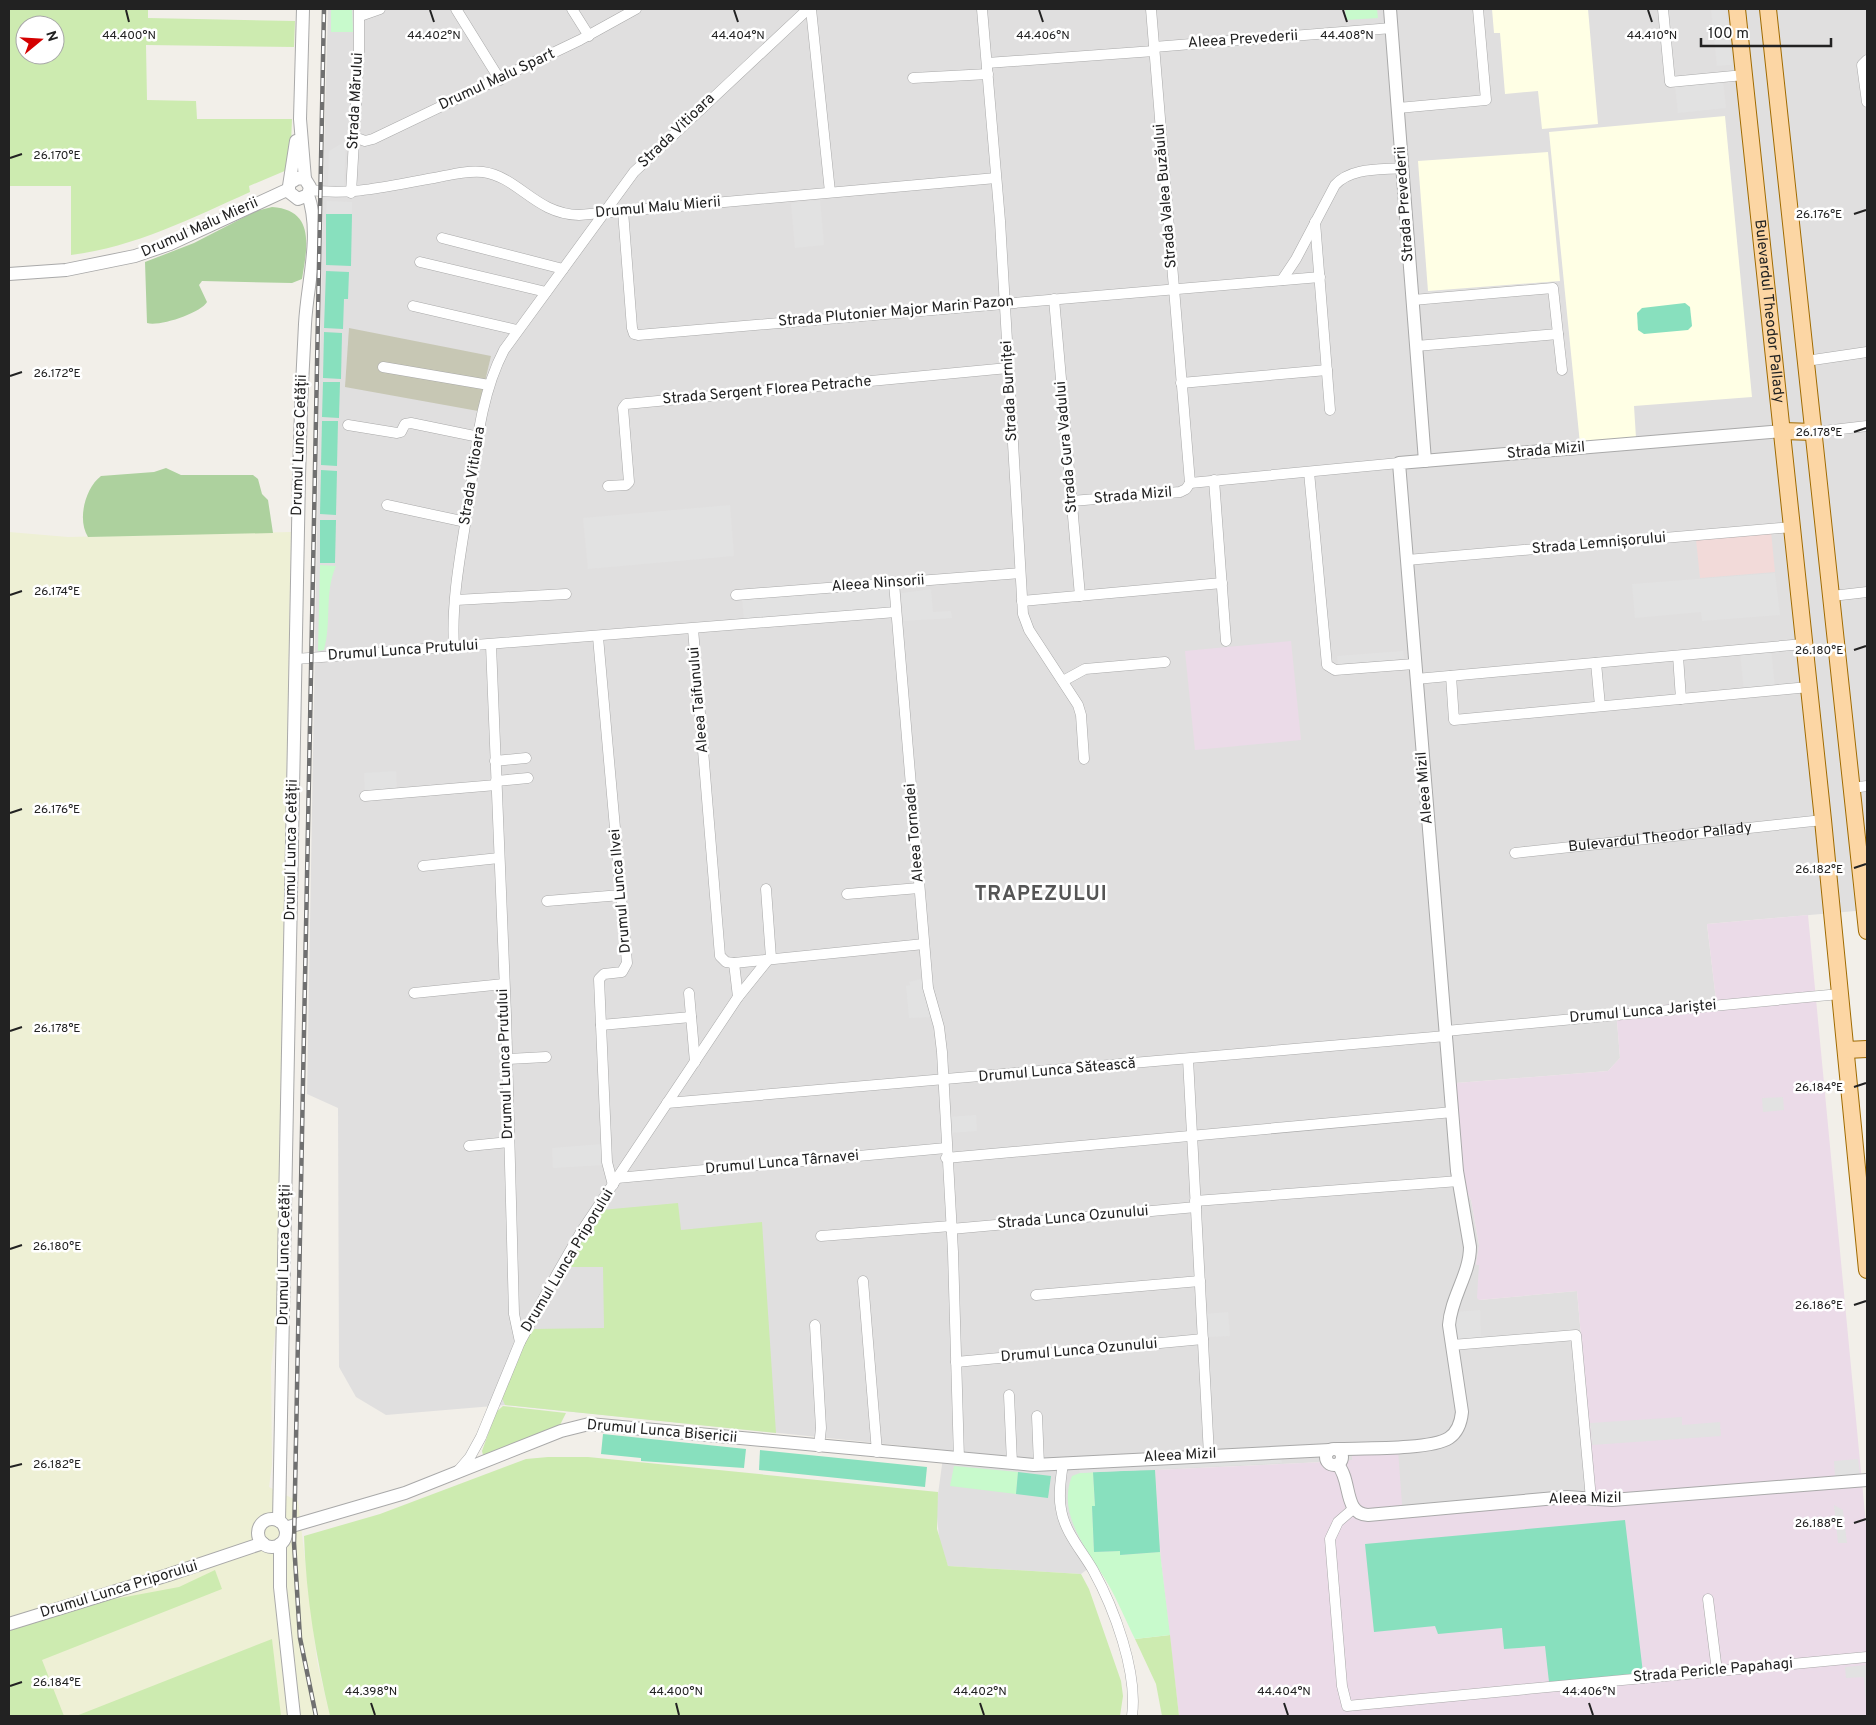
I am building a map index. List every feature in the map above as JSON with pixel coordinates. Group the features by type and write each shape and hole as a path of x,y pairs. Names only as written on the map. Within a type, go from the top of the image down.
{"main road":[{"name":"Bulevardul Theodor Pallady","path":"1737,9 1823,820 1867,1270"},
{"name":"Bulevardul Theodor Pallady","path":"1768,9 1832,596 1860,787 1867,931"},
{"path":"1782,431 1815,432"},
{"path":"1846,1050 1867,1048"}],"street":[{"name":"Drumul Lunca Cetății","path":"294,1716 280,1587 267,1542 285,1537 278,1523 296,658 302,381 313,234 312,212 299,190 303,9"},
{"path":"359,12 380,9"},
{"path":"456,9 500,80"},
{"path":"572,9 589,36"},
{"name":"Drumul Malu Spart","path":"354,137 365,140 373,139 500,80 589,36 636,9"},
{"name":"Strada Vitioara","path":"810,9 830,192"},
{"name":"Strada Vitioara","path":"454,647 456,600 479,437 489,385 498,362 517,330 642,164 810,9"},
{"name":"Strada Burniței","path":"982,9 1005,302 1022,601 1029,630 1080,710 1084,759"},
{"name":"Strada Valea Buzăului","path":"1151,9 1190,483"},
{"name":"Strada Prevederii","path":"1390,9 1425,461"},
{"path":"1398,108 1486,100 1478,9"},
{"path":"1663,9 1670,82 1744,75"},
{"name":"Strada Mărului","path":"351,193 359,12"},
{"name":"Aleea Prevederii","path":"913,78 1154,49 1392,28"},
{"path":"1867,60 1862,64 1867,102"},
{"path":"1282,280 1335,185 1341,178 1354,173 1403,168"},
{"name":"Drumul Malu Mierii","path":"9,274 80,268 135,256 170,244 248,206 299,190 351,193 482,172 496,176 552,211 569,215 996,178"},
{"name":"Strada Plutonier Major Marin Pazon","path":"623,211 632,328 634,334 638,335 1005,302 1320,277"},
{"path":"1315,222 1330,410"},
{"path":"442,238 563,269"},
{"path":"420,262 546,292"},
{"path":"1413,300 1553,288 1562,370"},
{"name":"Strada Gura Vadului","path":"1054,299 1080,596"},
{"path":"413,306 517,330"},
{"path":"1416,346 1558,334"},
{"path":"1806,361 1867,352"},
{"path":"383,367 489,385"},
{"name":"Strada Sergent Florea Petrache","path":"608,486 626,485 628,482 623,408 626,404 1008,368"},
{"path":"1181,383 1327,370"},
{"path":"348,425 397,434 401,432 405,424 410,423 479,437"},
{"path":"1815,432 1867,426"},
{"name":"Strada Mizil","path":"1072,501 1180,492 1186,490 1190,483 1214,480 1782,431"},
{"name":"Aleea Mizil","path":"1108,1460 1282,1452 1333,1456 1427,1444 1450,1438 1459,1427 1462,1412 1449,1325 1450,1311 1470,1252 1459,1181 1452,1112 1399,463"},
{"path":"1309,472 1327,665 1335,670 1414,664"},
{"path":"1214,480 1226,640"},
{"path":"387,505 466,522"},
{"name":"Strada Lemnișorului","path":"1406,560 1792,528"},
{"name":"Aleea Ninsorii","path":"736,595 1020,573"},
{"name":"Aleea Tornadei","path":"894,583 924,944 930,998 941,1040 944,1081"},
{"path":"1022,601 1222,583"},
{"path":"1832,596 1867,592"},
{"path":"456,600 566,594"},
{"name":"Aleea Taifunului","path":"734,963 726,962 720,956 693,629 896,612"},
{"path":"491,645 693,629"},
{"name":"Drumul Lunca Ilvei","path":"598,637 627,963 622,972 604,974 600,977 606,1162 615,1182"},
{"path":"1416,679 1804,644"},
{"name":"Drumul Lunca Prutului","path":"296,658 491,645 507,1059 514,1314 520,1342"},
{"path":"1678,656 1681,699"},
{"path":"1063,681 1085,669 1165,662"},
{"path":"1596,663 1600,706"},
{"path":"1451,676 1454,720 1808,687"},
{"path":"495,761 526,758"},
{"path":"365,796 528,778"},
{"name":"Bulevardul Theodor Pallady","path":"1514,853 1823,820"},
{"path":"423,866 499,858"},
{"path":"847,894 920,888"},
{"path":"766,889 769,959"},
{"path":"547,901 622,895"},
{"path":"738,997 734,963 924,944"},
{"name":"Drumul Lunca Priporului","path":"455,1475 470,1457 481,1437 520,1342 556,1274 738,997 769,959"},
{"path":"414,993 504,984"},
{"path":"689,993 695,1062"},
{"name":"Drumul Lunca Jariștei","path":"1446,1033 1840,994"},
{"path":"601,1025 691,1017"},
{"name":"Drumul Lunca Sătească","path":"667,1104 1188,1059 1446,1033"},
{"path":"507,1059 546,1057"},
{"path":"1188,1059 1209,1455"},
{"path":"944,1081 959,1459"},
{"path":"946,1153 1192,1136 1452,1112"},
{"path":"470,1146 509,1142"},
{"name":"Drumul Lunca Târnavei","path":"615,1182 946,1153"},
{"name":"Strada Lunca Ozunului","path":"821,1236 951,1228 1459,1181"},
{"path":"863,1281 877,1452"},
{"path":"1036,1295 1200,1281"},
{"path":"815,1325 821,1428 819,1446"},
{"path":"1452,1345 1576,1335 1590,1499"},
{"name":"Drumul Lunca Ozunului","path":"956,1362 1203,1339"},
{"path":"1009,1395 1012,1463"},
{"path":"1037,1416 1039,1465"},
{"name":"Drumul Lunca Bisericii","path":"455,1475 553,1434 589,1424 877,1452 1039,1465 1108,1460"},
{"path":"1333,1456 1346,1477 1354,1509"},
{"path":"1063,1463 1060,1491 1062,1516 1096,1576 1112,1613 1133,1689 1132,1716"},
{"path":"278,1523 390,1498 455,1475"},
{"name":"Aleea Mizil","path":"1354,1509 1361,1515 1372,1515 1568,1498 1612,1500 1867,1480"},
{"name":"Strada Pericle Papahagi","path":"1354,1509 1338,1522 1330,1539 1342,1686 1347,1706 1867,1657"},
{"name":"Drumul Lunca Priporului","path":"9,1624 267,1542 261,1524 278,1523"},
{"path":"1708,1598 1716,1671"}],"shaded area":[{"path":"328,9 1867,9 1867,910 1707,924 1716,1000 1616,1009 1620,1058 1608,1071 1456,1083 1465,1189 1471,1200 1479,1246 1476,1264 1479,1265 1479,1300 1577,1291 1596,1507 1571,1503 1402,1518 1352,1452 1352,1460 1334,1468 1324,1462 1155,1470 1161,1562 1093,1565 1081,1574 948,1566 940,1545 936,1509 944,1450 505,1405 386,1415 356,1397 339,1367 338,1108 307,1094 323,187"},
{"path":"1492,9 1588,9 1598,124 1542,129 1538,91 1505,94 1500,33 1494,33"},
{"path":"1711,9 1726,9 1732,65 1717,66"},
{"path":"1723,81 1726,108 1678,113 1675,85"},
{"path":"1725,116 1752,397 1634,406 1636,438 1580,444 1549,132"},
{"path":"346,141 344,186 328,185 329,151"},
{"path":"1548,152 1560,281 1428,291 1418,161"},
{"path":"820,200 824,245 795,248 791,203"},
{"path":"327,201 352,202 352,214 326,214"},
{"path":"349,328 491,356 478,411 345,387"},
{"path":"730,505 734,556 588,569 583,518"},
{"path":"9,532 68,537 291,532 276,1328 271,1366 272,1465 269,1487 298,1501 317,1661 330,1716 9,1716"},
{"path":"1771,532 1775,572 1700,578 1696,539"},
{"path":"1775,573 1780,615 1702,621 1701,612 1635,618 1632,584"},
{"path":"890,585 892,609 744,621 742,597"},
{"path":"931,589 933,612 951,611 952,618 903,621 901,593"},
{"path":"1291,641 1301,740 1195,750 1185,651"},
{"path":"1771,649 1775,688 1744,691 1740,652"},
{"path":"1403,651 1404,659 1338,664 1337,656"},
{"path":"396,771 397,791 365,793 364,773"},
{"path":"1808,915 1867,1535 1867,1716 1179,1716 1161,1562 1155,1470 1324,1462 1334,1468 1342,1465 1345,1460 1352,1460 1352,1452 1398,1450 1403,1518 1571,1503 1596,1507 1577,1291 1479,1300 1477,1298 1479,1265 1476,1265 1479,1245 1471,1200 1465,1189 1456,1083 1608,1071 1620,1058 1616,1009 1716,1000 1707,924"},
{"path":"925,978 935,1017 909,1018 906,986 910,985 909,982"},
{"path":"1783,1097 1784,1110 1763,1112 1762,1098"},
{"path":"976,1115 977,1131 949,1133 948,1117"},
{"path":"602,1144 604,1165 553,1168 552,1148"},
{"path":"1480,1310 1481,1340 1455,1342 1455,1312"},
{"path":"1228,1312 1230,1336 1206,1337 1205,1314"},
{"path":"1682,1417 1682,1425 1720,1422 1721,1436 1592,1445 1590,1423"},
{"path":"1281,1458 1282,1463 1080,1473 1078,1465"},
{"path":"1858,1459 1860,1475 1835,1477 1834,1461"},
{"path":"1834,1505 1843,1510 1847,1543 1838,1543"},
{"path":"1867,1665 1867,1715 1864,1677 1846,1678 1845,1667"}],"green space":[{"path":"9,9 148,9 148,18 295,21 294,47 146,45 147,100 196,101 197,119 292,119 287,170 249,186 250,192 163,230 118,245 71,255 71,186 9,186"},
{"path":"331,9 352,9 353,32 331,32"},
{"path":"1345,9 1377,9 1378,18 1346,20"},
{"path":"272,207 286,210 296,215 302,223 305,233 306,255 302,279 292,283 202,281 199,285 207,302 203,306 189,315 170,321 153,324 147,323 145,262 194,243 256,211"},
{"path":"326,214 352,214 351,266 326,265"},
{"path":"326,271 349,272 348,299 344,299 343,329 324,328"},
{"path":"1685,303 1690,307 1692,326 1688,330 1644,334 1638,330 1637,313 1642,308"},
{"path":"324,332 342,333 341,379 323,378"},
{"path":"323,382 340,382 339,418 322,417"},
{"path":"322,421 338,421 337,466 321,465"},
{"path":"166,468 181,475 253,475 258,479 262,494 268,500 273,533 88,537 83,522 84,505 95,481 101,476 154,472"},
{"path":"321,470 337,471 336,515 320,514"},
{"path":"320,520 336,520 335,563 320,563"},
{"path":"320,565 336,566 330,586 328,628 324,650 318,651"},
{"path":"678,1203 681,1230 762,1222 776,1433 505,1405 502,1398 531,1329 604,1328 603,1267 565,1267 601,1210"},
{"path":"503,1406 566,1413 560,1425 483,1455 482,1451 496,1412"},
{"path":"603,1434 746,1449 744,1468 641,1461 641,1458 601,1454"},
{"path":"760,1450 927,1467 925,1487 759,1470"},
{"path":"588,1457 938,1492 937,1529 948,1566 1081,1574 1089,1589 1121,1681 1123,1696 1120,1716 330,1716 320,1672 313,1627 307,1582 304,1536 380,1514 526,1459"},
{"path":"954,1466 1018,1472 1016,1494 950,1486"},
{"path":"1155,1470 1160,1552 1120,1555 1120,1551 1094,1552 1092,1506 1095,1506 1093,1472"},
{"path":"1018,1472 1051,1476 1048,1498 1016,1494"},
{"path":"1093,1472 1095,1506 1092,1506 1094,1552 1120,1551 1121,1555 1160,1552 1170,1635 1135,1639 1112,1591 1077,1533 1068,1505 1068,1491 1072,1476"},
{"path":"1625,1520 1643,1673 1549,1682 1545,1646 1504,1649 1502,1628 1438,1634 1435,1626 1374,1632 1365,1544"},
{"path":"215,1570 222,1589 42,1660 64,1716 9,1716 9,1630 93,1603 179,1587"},
{"path":"1170,1635 1179,1716 1162,1716 1156,1684 1135,1639"},
{"path":"272,1639 281,1716 76,1716"}],"railway":[{"path":"316,1716 300,1638 294,1543 324,9"}],"district":[{"name":"TRAPEZULUI","path":"1041,895"}]}
